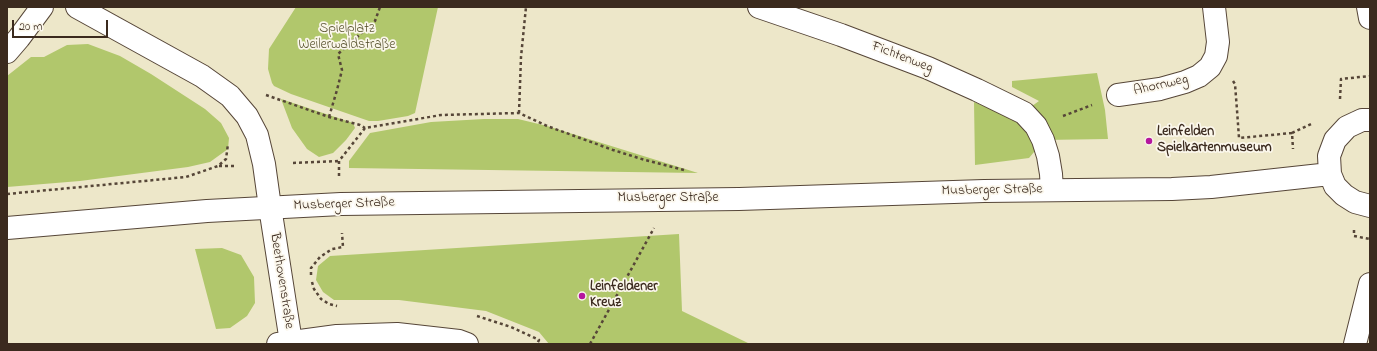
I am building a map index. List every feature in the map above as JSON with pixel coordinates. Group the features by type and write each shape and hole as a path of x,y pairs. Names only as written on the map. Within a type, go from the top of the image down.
{"main road":[{"path":"7,52 42,7"},
{"name":"Beethovenstraße","path":"77,7 196,72 230,96 247,116 257,135 264,164 285,343"},
{"name":"Fichtenweg","path":"758,7 842,35 935,71 1024,113 1036,126"},
{"path":"1214,7 1218,42 1216,56"},
{"path":"1368,7 1370,18"},
{"name":"Ahornweg","path":"1118,95 1160,89 1185,82 1200,76 1210,67 1216,56"},
{"path":"1370,120 1362,120 1346,127 1335,140 1329,156 1330,174 1335,186 1344,195 1355,202 1370,206"},
{"path":"1036,126 1044,140 1051,174 1052,190"},
{"name":"Musberger Straße","path":"7,228 99,219 270,207 341,204 739,199 937,192 1172,189 1330,174"},
{"path":"1355,344 1370,284"},
{"path":"285,343 337,336 397,334 462,343"}],"path":[{"path":"329,116 342,70 338,54 375,21 380,7"},
{"path":"519,113 521,57 526,7"},
{"path":"1216,56 1227,69 1234,84 1239,138 1292,133 1296,178"},
{"path":"230,96 254,92 271,96 360,125 365,128 441,115 519,113 547,126 620,152 690,171"},
{"path":"1036,126 1118,95"},
{"path":"342,307 329,304 314,290 310,279 311,268 320,257 332,249 343,247 338,161 365,128"},
{"path":"7,194 186,177 218,166 226,159 229,138"},
{"path":"590,344 669,200"},
{"path":"472,316 512,327 540,340 537,344"}],"green space":[{"name":"Spielplatz Weilerwaldstraße","path":"296,7 438,7 415,113 408,116 369,121 291,94 274,86 268,69 269,49"},
{"path":"88,44 120,56 205,109 221,123 229,138 228,149 210,162 188,167 80,181 7,187 7,76 31,57 44,57 67,45"},
{"path":"1097,73 1105,110 1108,139 1044,140 1029,158 975,165 974,102 1014,119 1039,101 1012,87 1012,81"},
{"path":"281,99 353,123 355,128 333,153 319,157 307,149 292,128"},
{"path":"518,119 547,126 698,173 349,168 349,161 370,133 431,122"},
{"path":"679,234 682,311 750,344 549,344 539,332 486,311 399,300 334,300 323,292 316,280 318,266 330,256"},
{"path":"222,248 241,255 254,277 255,303 247,316 230,328 216,329 195,249"}],"place":[{"name":"Leinfelden Spielkartenmuseum","path":"1149,141"},
{"name":"Leinfeldener Kreuz","path":"582,296"}]}
